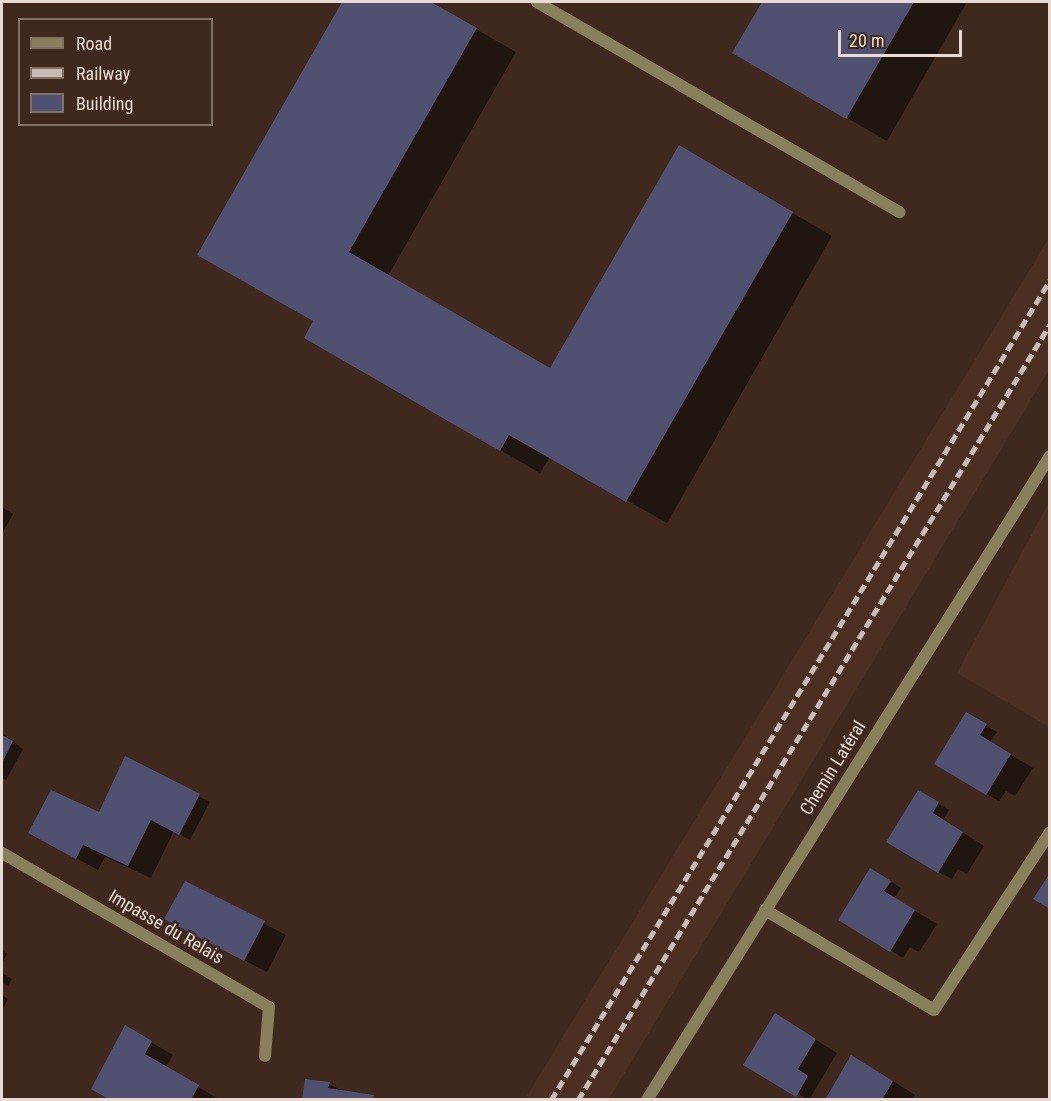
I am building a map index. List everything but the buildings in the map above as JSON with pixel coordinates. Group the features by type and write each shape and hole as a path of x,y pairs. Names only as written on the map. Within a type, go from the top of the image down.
{"street":[{"path":"537,2 899,212"},
{"name":"Chemin Latéral","path":"647,1100 1050,456"},
{"path":"765,910 934,1010 1050,832"},
{"name":"Impasse du Relais","path":"2,853 269,1006 265,1056"}],"shaded area":[{"path":"1049,238 1049,370 609,1099 525,1099"},
{"path":"1049,502 1049,727 957,673"}],"railway":[{"path":"551,1100 1050,280"},
{"path":"578,1100 1050,324"}]}
